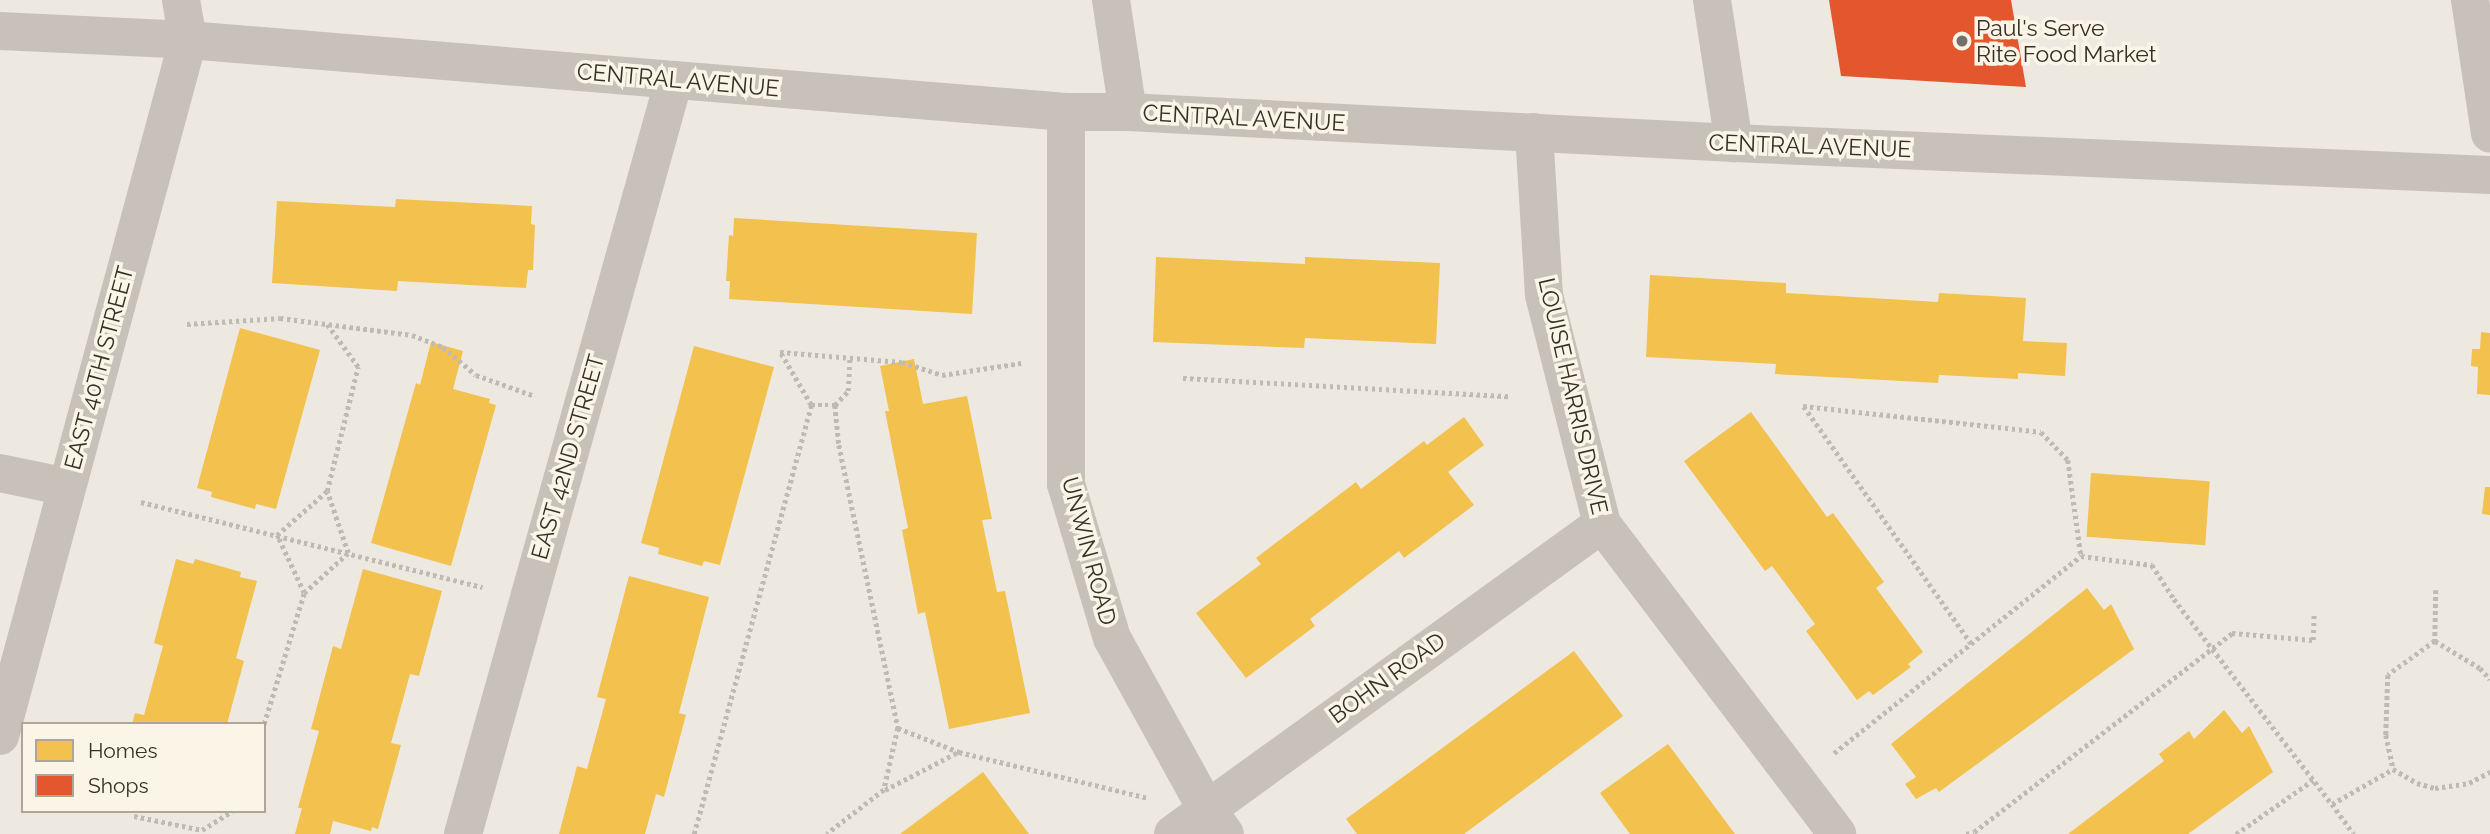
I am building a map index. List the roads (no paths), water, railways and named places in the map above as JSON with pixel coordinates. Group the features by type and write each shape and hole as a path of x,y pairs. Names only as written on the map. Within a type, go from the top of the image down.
{"street":[{"name":"EAST 40TH STREET","path":"0,736 188,40 181,0"},
{"path":"1111,0 1128,112"},
{"path":"1712,0 1734,143"},
{"path":"2470,0 2490,134"},
{"name":"CENTRAL AVENUE","path":"0,31 188,40 1066,112 1128,112 1734,143 2490,175"},
{"name":"EAST 42ND STREET","path":"463,834 674,80"},
{"name":"UNWIN ROAD","path":"1066,112 1066,484 1112,638 1215,821"},
{"name":"LOUISE HARRIS DRIVE","path":"1534,132 1544,295 1602,524 1837,834"},
{"path":"0,473 67,487"},
{"name":"BOHN ROAD","path":"1173,834 1215,821 1602,524"}],"place":[{"name":"Paul's Serve Rite Food Market","path":"1962,41"}]}
